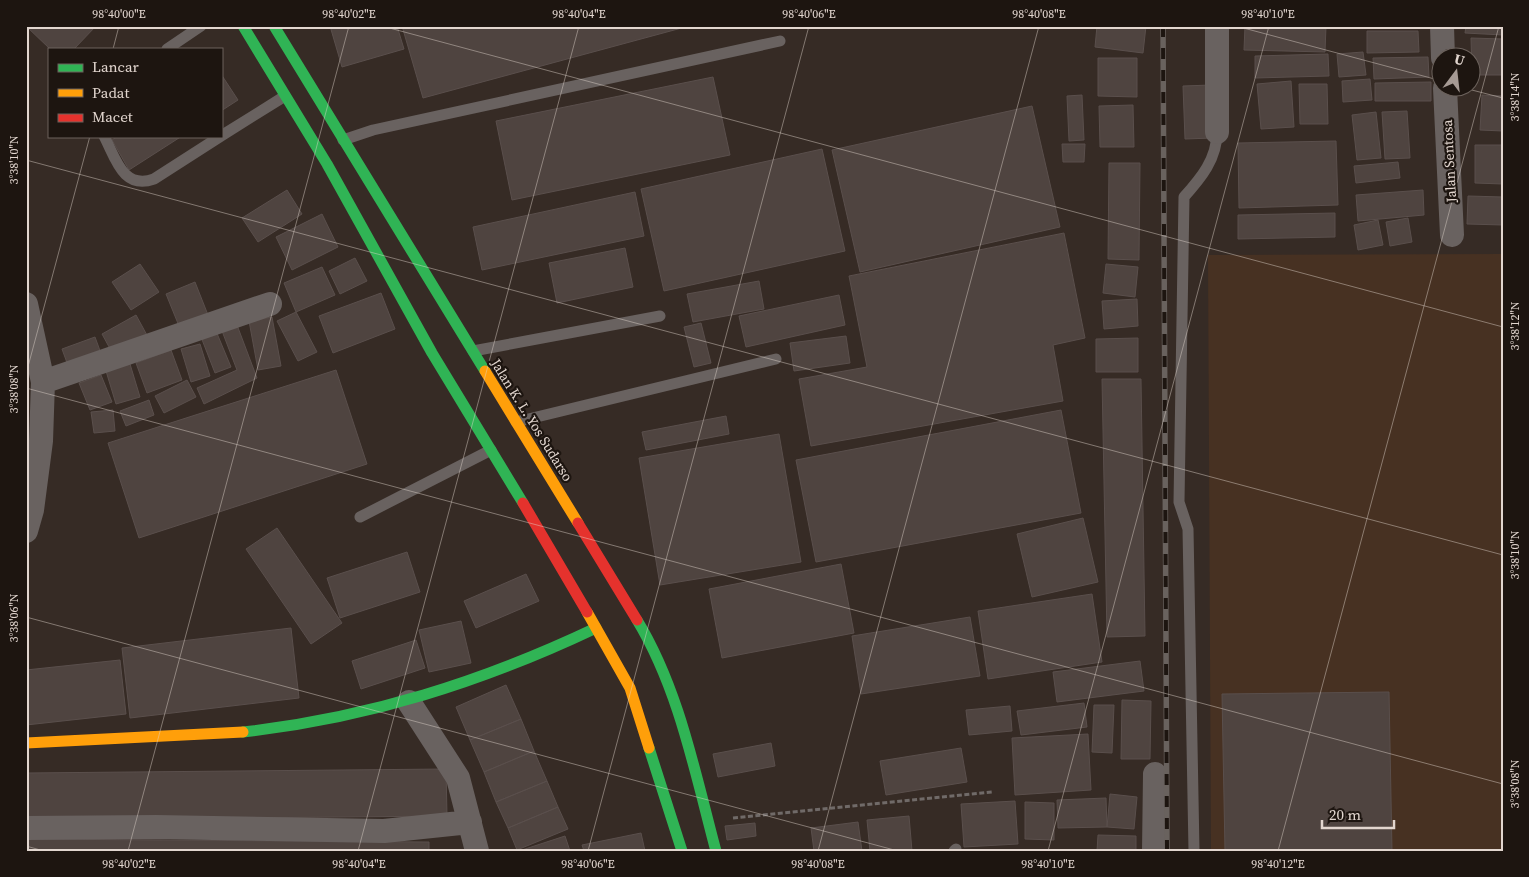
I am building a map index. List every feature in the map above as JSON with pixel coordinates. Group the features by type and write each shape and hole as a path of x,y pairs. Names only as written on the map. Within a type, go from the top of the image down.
{"main road":[{"name":"Jalan K. L. Yos Sudarso","path":"243,26 298,91 343,140 655,649 685,734 716,851"},
{"name":"Jalan K. L. Yos Sudarso","path":"274,26 327,164 432,353 630,688 682,851"},
{"path":"26,743 253,731 315,723 409,702 558,646 596,628"}],"street":[{"path":"1217,26 1217,132"},
{"path":"1442,26 1443,48"},
{"name":"Jalan Sentosa","path":"1445,98 1452,235"},
{"path":"26,304 43,382 41,441 32,510 26,531"},
{"path":"43,382 270,304"},
{"path":"409,702 458,778 477,851"},
{"path":"1154,851 1155,774"},
{"path":"26,828 156,827 384,831 470,822"}],"lane":[{"path":"169,48 201,26"},
{"path":"343,140 373,130 780,41"},
{"path":"222,135 298,91"},
{"path":"1194,851 1188,529 1179,502 1184,197 1206,172 1215,148 1217,132"},
{"path":"105,138 127,178 136,182 154,179 218,138"},
{"path":"472,351 660,316"},
{"path":"516,422 776,359"},
{"path":"360,517 491,450"}],"path":[{"path":"728,818 992,792"}],"shaded area":[{"path":"1503,254 1503,851 1211,851 1208,255"}],"building":[{"path":"26,26 96,26 75,48 49,48"},
{"path":"330,26 397,26 404,49 342,67"},
{"path":"402,26 689,26 423,98"},
{"path":"1097,26 1146,26 1143,53 1095,47"},
{"path":"1245,26 1326,26 1325,52 1244,50"},
{"path":"1466,26 1503,26 1503,35 1465,33"},
{"path":"1367,31 1418,31 1419,52 1367,53"},
{"path":"1471,38 1503,39 1503,75 1482,75 1482,48 1471,48"},
{"path":"1363,52 1366,75 1339,77 1337,54"},
{"path":"1328,54 1329,76 1255,78 1255,56"},
{"path":"1428,57 1429,77 1374,79 1373,58"},
{"path":"1098,58 1137,58 1137,97 1098,96"},
{"path":"222,76 238,100 222,110"},
{"path":"713,77 730,155 512,200 496,121"},
{"path":"1370,79 1372,100 1343,102 1342,81"},
{"path":"1291,81 1294,127 1261,129 1257,84"},
{"path":"1431,82 1431,101 1375,101 1375,83"},
{"path":"1299,84 1327,84 1328,124 1300,124"},
{"path":"1211,85 1213,138 1185,139 1183,86"},
{"path":"1082,95 1084,140 1069,141 1067,96"},
{"path":"1482,95 1503,96 1503,131 1480,130"},
{"path":"1133,105 1134,147 1100,147 1099,106"},
{"path":"1032,106 1060,227 860,272 832,150"},
{"path":"1407,111 1410,158 1385,159 1382,112"},
{"path":"1376,112 1381,158 1357,160 1352,115"},
{"path":"115,138 179,138 129,170 112,140"},
{"path":"1336,141 1338,205 1239,208 1238,143"},
{"path":"1062,144 1085,144 1084,162 1063,162"},
{"path":"1475,145 1503,145 1503,184 1475,183"},
{"path":"822,149 845,251 664,291 641,189"},
{"path":"1398,162 1400,178 1356,183 1354,166"},
{"path":"1109,163 1140,163 1139,260 1108,259"},
{"path":"287,190 302,214 258,242 242,218"},
{"path":"1423,190 1424,215 1358,221 1356,195"},
{"path":"635,192 644,236 482,270 473,227"},
{"path":"1468,196 1503,197 1503,225 1467,224"},
{"path":"1335,213 1335,237 1238,239 1238,215"},
{"path":"322,214 338,247 292,270 276,237"},
{"path":"1408,218 1412,242 1390,246 1386,222"},
{"path":"1378,220 1383,245 1358,250 1354,225"},
{"path":"1064,233 1085,338 1053,345 1063,401 811,446 799,379 867,367 849,276"},
{"path":"625,248 633,287 557,303 549,263"},
{"path":"355,258 367,281 340,294 329,271"},
{"path":"140,264 159,292 131,310 112,282"},
{"path":"1106,264 1138,267 1135,297 1103,293"},
{"path":"322,267 335,295 296,312 284,283"},
{"path":"759,281 764,309 693,322 687,294"},
{"path":"195,282 208,315 179,326 166,294"},
{"path":"381,293 395,329 333,353 319,316"},
{"path":"839,295 845,325 746,347 739,316"},
{"path":"1137,299 1138,326 1104,329 1102,301"},
{"path":"296,312 317,352 298,361 277,321"},
{"path":"136,315 148,337 114,356 102,334"},
{"path":"272,317 281,366 258,370 249,321"},
{"path":"701,323 711,363 694,367 684,327"},
{"path":"237,325 257,378 204,404 197,388 237,370 222,331"},
{"path":"216,331 231,367 215,373 201,337"},
{"path":"846,336 850,363 794,371 790,343"},
{"path":"95,337 103,359 70,371 62,349"},
{"path":"1138,338 1138,372 1096,372 1096,339"},
{"path":"200,344 210,376 191,382 181,349"},
{"path":"171,350 182,380 147,393 136,363"},
{"path":"130,364 140,397 116,404 106,371"},
{"path":"336,370 367,464 139,538 108,443"},
{"path":"101,375 112,402 90,410 79,383"},
{"path":"1102,379 1141,379 1145,636 1107,637"},
{"path":"187,380 196,397 164,413 155,396"},
{"path":"149,400 154,415 126,426 120,411"},
{"path":"113,410 115,431 94,433 91,412"},
{"path":"1061,410 1081,513 816,562 796,460"},
{"path":"726,416 729,434 646,450 642,432"},
{"path":"779,434 801,562 660,585 639,458"},
{"path":"1083,518 1098,582 1032,597 1017,534"},
{"path":"277,528 342,623 311,644 246,549"},
{"path":"407,552 420,592 340,618 327,578"},
{"path":"841,564 854,633 722,658 709,589"},
{"path":"526,574 539,601 476,628 464,601"},
{"path":"1092,594 1102,662 988,679 978,611"},
{"path":"970,617 980,676 861,694 852,636"},
{"path":"461,621 471,663 429,672 419,630"},
{"path":"291,628 299,698 130,718 122,648"},
{"path":"416,640 425,668 361,689 352,661"},
{"path":"120,660 126,714 26,725 26,670"},
{"path":"1140,661 1144,691 1057,702 1053,672"},
{"path":"506,685 521,719 470,740 456,707"},
{"path":"1389,692 1392,851 1225,851 1222,694"},
{"path":"1122,700 1151,701 1150,759 1121,759"},
{"path":"1084,703 1087,727 1021,735 1017,711"},
{"path":"1094,705 1114,705 1112,753 1092,752"},
{"path":"1010,706 1012,731 969,735 966,710"},
{"path":"521,719 534,751 484,772 470,740"},
{"path":"1088,734 1091,790 1015,795 1012,738"},
{"path":"771,743 775,766 718,777 713,754"},
{"path":"961,748 967,782 886,795 880,761"},
{"path":"534,751 547,781 496,802 484,772"},
{"path":"446,769 447,816 26,820 26,773"},
{"path":"547,781 558,807 508,828 496,802"},
{"path":"1110,794 1137,797 1134,829 1107,827"},
{"path":"1106,798 1107,827 1058,828 1057,800"},
{"path":"1015,801 1018,844 964,847 961,804"},
{"path":"1025,802 1054,803 1054,840 1025,839"},
{"path":"558,807 568,829 517,850 508,828"},
{"path":"909,816 912,851 870,851 867,820"},
{"path":"858,822 862,851 814,851 811,828"},
{"path":"755,823 756,836 727,840 725,826"},
{"path":"641,833 645,851 584,851 582,845"},
{"path":"1098,835 1136,836 1136,851 1097,851"},
{"path":"565,836 570,851 519,851"},
{"path":"26,839 429,842 429,851 26,851"}],"railway":[{"path":"1163,26 1167,851"}],"traffic: fast":[{"path":"243,26 327,164 432,353 523,503"},
{"path":"274,26 485,371"},
{"path":"637,620 652,647 675,703 693,762 716,851"},
{"path":"243,732 335,717 424,695 510,665 596,628"},
{"path":"649,748 682,851"}],"traffic: slow":[{"path":"485,371 578,523"},
{"path":"587,612 630,688 649,748"},
{"path":"26,743 243,732"}],"traffic: jam":[{"path":"523,503 587,612"},
{"path":"578,523 637,620"}]}
